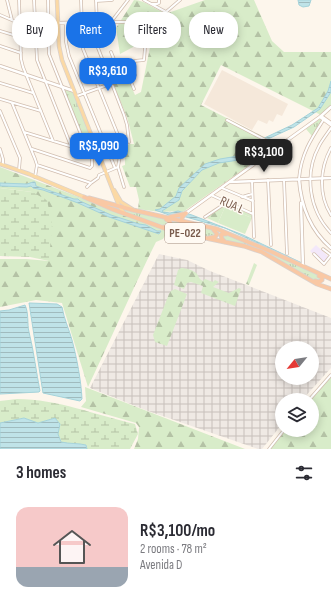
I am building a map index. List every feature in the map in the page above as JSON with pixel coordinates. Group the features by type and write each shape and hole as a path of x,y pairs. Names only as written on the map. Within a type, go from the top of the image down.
{"highway":[{"name":"PE-022","path":"84,197 167,218 210,226 288,259 331,280"},
{"name":"PE-022","path":"84,197 154,224 188,234 244,246 262,252 292,268 317,284 331,288"},
{"path":"108,203 112,203 116,200"},
{"path":"142,212 167,219 171,225 166,227 154,224"},
{"path":"186,213 181,221 182,229 188,234"},
{"path":"167,218 183,216 186,213"},
{"path":"183,216 194,223"},
{"path":"208,238 215,237 217,234 216,231 210,226"},
{"path":"226,242 221,237 222,234 251,243"},
{"path":"288,259 320,276 322,280 318,282 292,268"},
{"path":"331,280 327,283 327,286 331,288"}],"main road":[{"path":"57,0 58,12"},
{"path":"58,23 60,55 106,172 122,202 133,210"},
{"name":"PE-022","path":"2,165 19,170 84,197"},
{"path":"111,183 116,200 126,214"}],"street":[{"path":"7,0 12,20"},
{"path":"19,0 20,12"},
{"path":"34,0 34,12"},
{"path":"48,0 49,12"},
{"path":"81,0 82,12"},
{"path":"96,12 96,0 112,0"},
{"path":"116,16 128,0"},
{"path":"144,0 166,12 180,0"},
{"path":"150,4 157,4 159,3 159,0"},
{"path":"0,15 12,20"},
{"path":"58,23 66,23"},
{"path":"0,31 12,35"},
{"path":"0,46 21,53"},
{"path":"21,48 23,66 53,141"},
{"path":"36,48 37,60 71,146"},
{"path":"50,48 50,54 88,152"},
{"path":"67,48 115,168"},
{"path":"83,48 119,140 121,150 118,167 124,187"},
{"path":"98,48 126,121 129,142"},
{"path":"134,89 129,77 129,64 134,61 144,60 145,48"},
{"path":"111,52 122,80"},
{"path":"0,66 75,91"},
{"path":"77,96 135,75"},
{"path":"0,83 34,94"},
{"path":"0,99 41,111"},
{"path":"12,103 32,149 36,165 35,177"},
{"path":"186,213 279,147 331,107"},
{"path":"0,111 20,158 19,170"},
{"path":"321,116 331,125 316,152 310,179 316,210 331,233"},
{"path":"303,266 299,179 301,163 305,150 312,136 324,119"},
{"path":"227,120 279,147"},
{"path":"24,132 100,156"},
{"path":"331,148 325,160 321,178 326,204 331,215"},
{"path":"0,149 3,159 2,165"},
{"path":"32,149 90,168 92,166 92,153"},
{"path":"36,165 91,183"},
{"path":"87,187 98,178 98,175 118,167"},
{"path":"230,182 331,178"},
{"path":"268,180 271,245"},
{"path":"284,180 287,254"},
{"path":"252,181 254,237"},
{"path":"222,188 252,202"},
{"path":"242,197 252,194"},
{"name":"RUA L","path":"211,195 253,214"},
{"path":"300,195 310,224 331,248"},
{"path":"205,218 226,203"},
{"path":"314,254 324,264 331,255 323,249"},
{"path":"315,393 331,375"},
{"path":"269,449 278,437"}],"shaded area":[{"path":"222,70 288,104 282,116 277,114 273,122 269,120 267,124 258,120 252,130 204,104"},
{"path":"316,245 330,258 324,265 310,251"},
{"path":"159,254 187,260 210,271 331,318 331,368 319,381 319,341 275,341 275,385 316,385 308,393 275,393 275,433 262,449 258,449 148,411 90,388"}],"green space":[{"path":"134,0 143,2 159,11 164,12 126,12"},
{"path":"205,0 254,0 272,41 284,52 331,52 331,105 321,115 221,65 201,105 266,138 268,143 275,147 183,212 160,212 138,209 139,200 136,187 130,187 122,166 125,165 125,154 127,147 129,144 134,144 127,117 113,84 128,79 135,95 141,92 150,48 181,48 181,12 171,12"},
{"path":"124,16 124,48 131,48 120,54 116,28"},
{"path":"63,87 75,91 100,155 89,151"},
{"path":"320,119 322,121 312,136 306,129"},
{"path":"0,167 168,231 163,239 156,242 88,387 62,303 36,300 0,307 0,259 49,261 32,192 0,188"},
{"path":"0,188 32,192 47,200 52,225 49,261 30,257 0,256"},
{"path":"226,204 252,215 252,218 225,207 218,223 207,218"},
{"path":"225,207 252,218 245,234 218,223"},
{"path":"123,208 165,219 170,223 168,226 156,224 132,216 121,209"},
{"path":"167,218 179,222 180,229 183,232 168,228 171,227 173,223"},
{"path":"181,222 209,228 216,233 214,237 192,234 185,231"},
{"path":"224,233 303,266 319,275 322,280 318,282 259,251 225,241 221,236"},
{"path":"254,263 257,265 249,285 246,284"},
{"path":"181,268 194,271 203,281 205,279 213,282 215,280 219,282 213,287 229,293 239,288 241,289 235,306 201,293 203,286 191,282 187,283 184,289 174,285 178,270"},
{"path":"175,289 187,294 167,346 155,342 153,335 169,294"},
{"path":"331,376 331,449 269,449 279,437 319,437 319,393 316,393"},
{"path":"85,387 245,449 134,449 138,439 139,427 136,423 81,407 86,401"},
{"path":"17,399 62,405 135,424 138,434 130,449 87,449 86,445 61,442 58,434 60,424 55,418 38,423 24,418 0,423 0,401"}],"water":[{"path":"298,0 311,0 309,6 303,7 299,5"},
{"path":"331,81 331,92 320,109 294,127 257,144 245,159 219,163 202,170 182,191 179,200 162,211 170,213 178,211 192,215 243,235 302,264 225,228 179,215 169,215 155,210 160,209 176,196 179,188 205,164 220,159 244,155 256,142 292,125 318,108 328,91"},
{"path":"35,182 36,186 78,199 111,215 146,225 157,231 161,231 159,234 109,217 78,203 43,190 33,188 31,186 0,186 0,183 27,184"},
{"path":"29,303 57,304 62,307 72,340 80,377 82,399 80,401 43,393"},
{"path":"25,305 40,391 0,394 0,311"},
{"path":"24,418 38,423 55,418 60,424 58,434 61,442 86,445 87,449 0,449 0,423"}]}
